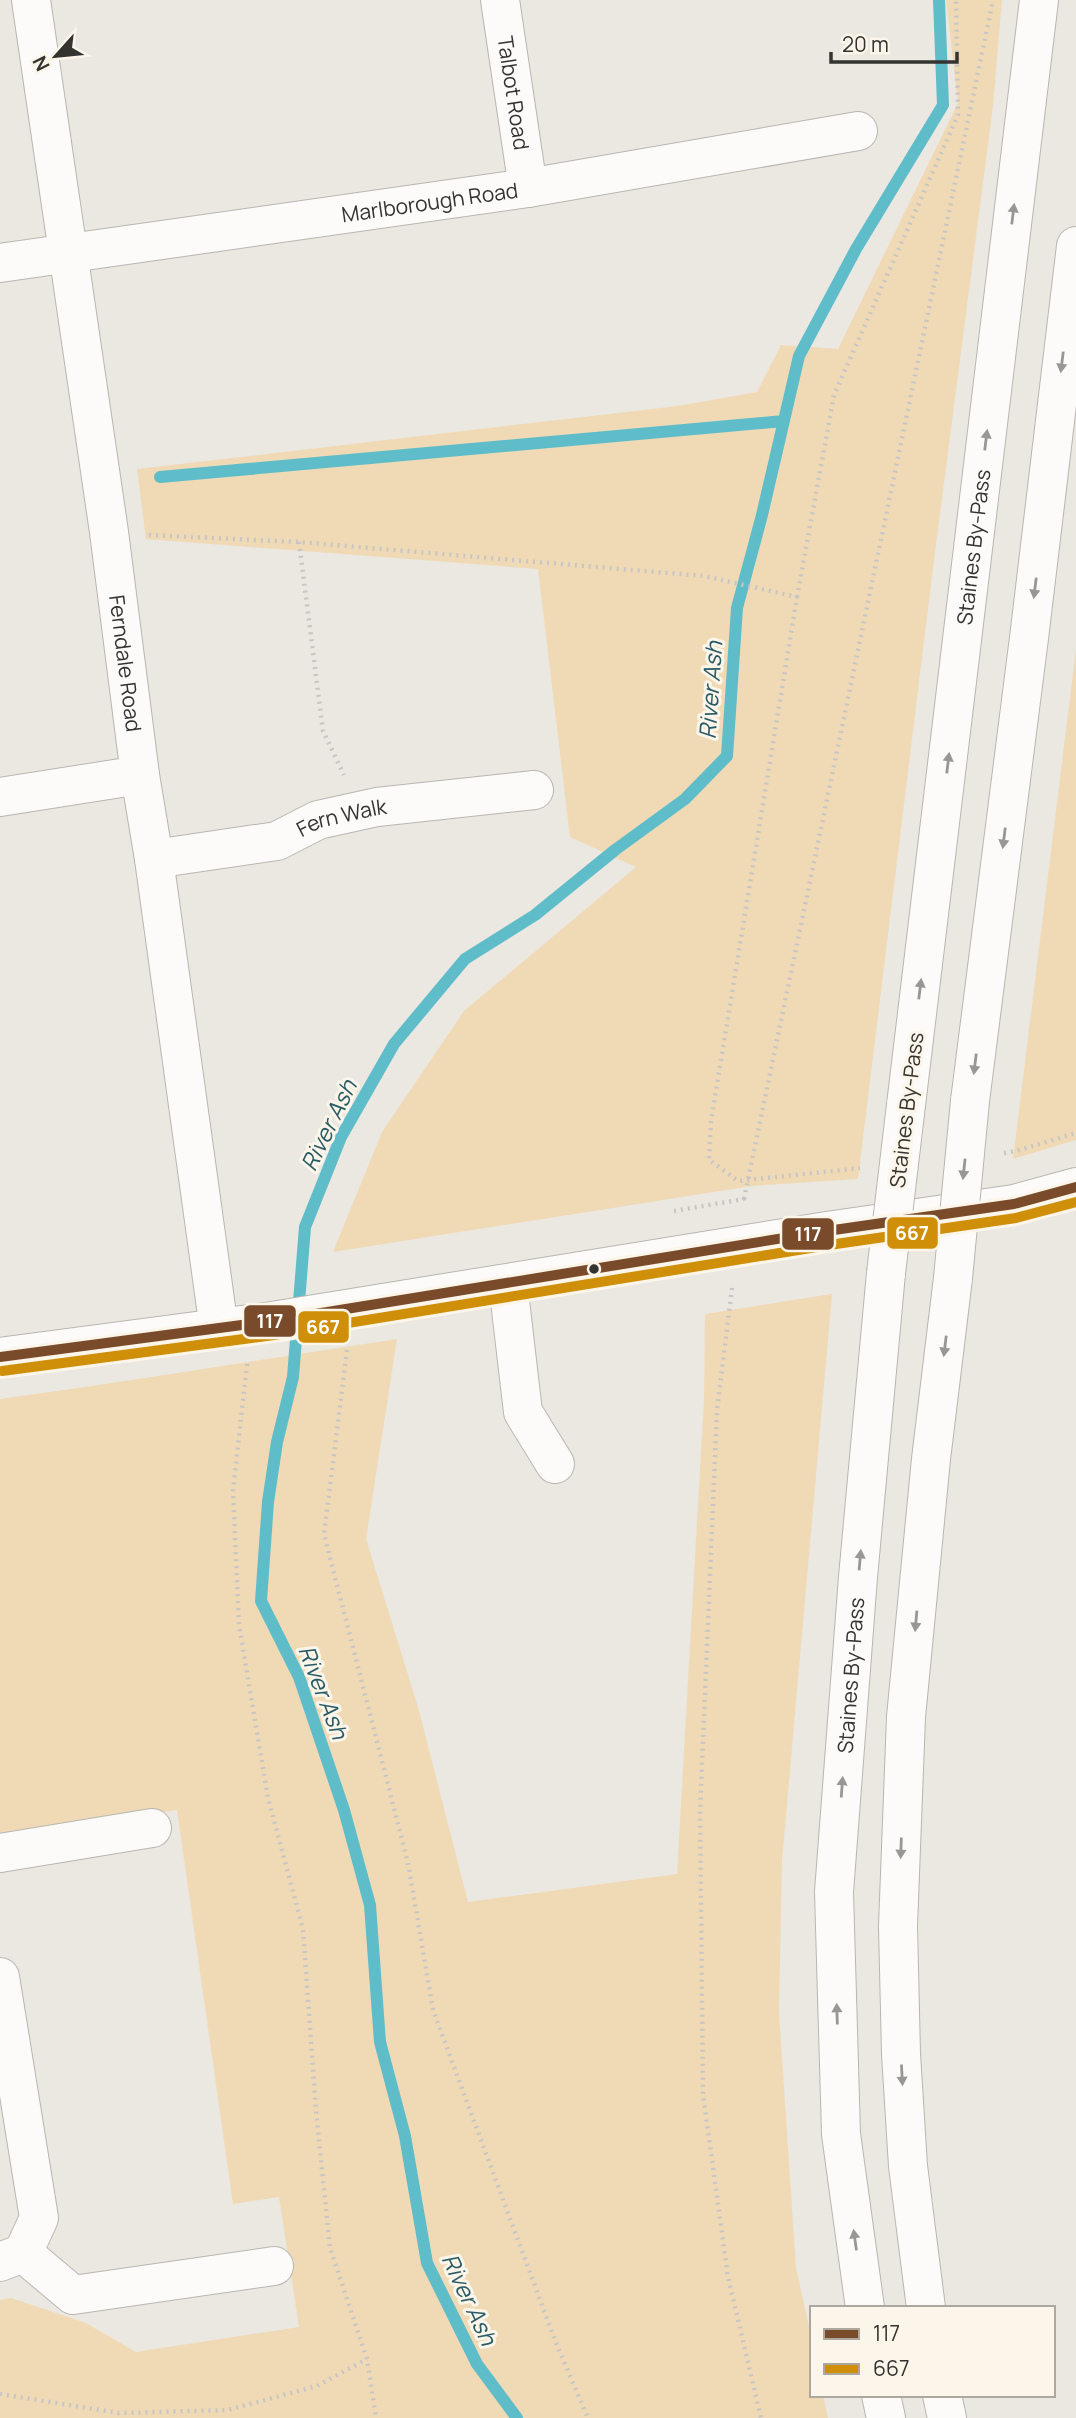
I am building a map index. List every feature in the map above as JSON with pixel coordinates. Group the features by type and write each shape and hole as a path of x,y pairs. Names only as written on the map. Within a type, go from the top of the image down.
{"main road":[{"name":"Ferndale Road","path":"31,0 109,533 140,775 245,1325"},
{"name":"Talbot Road","path":"500,0 528,188"},
{"name":"Staines By-Pass","path":"865,2306 841,2134 834,1892 858,1577 886,1273 1039,0"},
{"name":"Marlborough Road","path":"0,263 528,188 858,131"},
{"path":"926,2306 908,2166 901,2054 898,1926 906,1717 930,1459 953,1278 970,1101 1076,246"},
{"path":"0,797 140,775"},
{"name":"Fern Walk","path":"154,859 277,841 318,820 377,807 534,790"},
{"path":"0,1357 245,1325 737,1245 1014,1205 1076,1187"},
{"path":"508,1284 523,1412 555,1464"},
{"path":"0,1853 152,1828"},
{"path":"0,1977 39,2218 11,2258 73,2295 274,2266"},
{"path":"881,2397 886,2418"},
{"path":"942,2397 947,2418"}],"path":[{"path":"747,1180 738,1181 709,1160 710,1121 797,597 834,395 958,115 956,0"},
{"path":"761,2418 728,2277 703,2094 700,1798 717,1410 747,1180 993,0"},
{"path":"109,533 299,542 704,576 797,597"},
{"path":"299,542 323,730 344,773 349,814"},
{"path":"663,1213 744,1199"},
{"path":"353,1308 324,1534 408,1863 433,2010 556,2343 588,2418"},
{"path":"245,1325 248,1372 233,1491 239,1625 268,1798 303,1929 316,2111 330,2248 367,2359 376,2418"},
{"path":"0,2394 119,2413 228,2410 317,2386 367,2359"}],"shaded area":[{"path":"946,0 1002,0 993,106 858,1179 752,1186 333,1252 382,1132 464,1011 636,867 570,837 538,569 146,539 137,469 678,406 757,392 781,345 838,349 958,103"},
{"path":"1076,649 1076,1140 1013,1159"},
{"path":"832,1294 782,1861 779,2012 796,2268 810,2331 810,2397 823,2397 828,2418 0,2418 0,2300 11,2298 86,2323 136,2352 299,2327 279,2197 233,2204 177,1810 0,1838 0,1399 397,1339 366,1539 418,1707 468,1902 677,1874 704,1399 705,1314"}],"waterway":[{"name":"River Ash","path":"517,2418 477,2364 427,2263 405,2136 380,2042 370,1905 344,1810 299,1677 261,1601 268,1502 277,1442 293,1377 305,1227 341,1137 394,1044 465,959 535,915 615,850 685,799 727,756 737,608 799,356 856,249 943,105 939,0"},
{"path":"160,477 784,421"}],"transit line":[{"name":"117","path":"0,1357 272,1321 827,1231 1014,1204 1076,1187"},
{"name":"667","path":"2,1371 274,1335 829,1245 1016,1218 1076,1202"}]}
